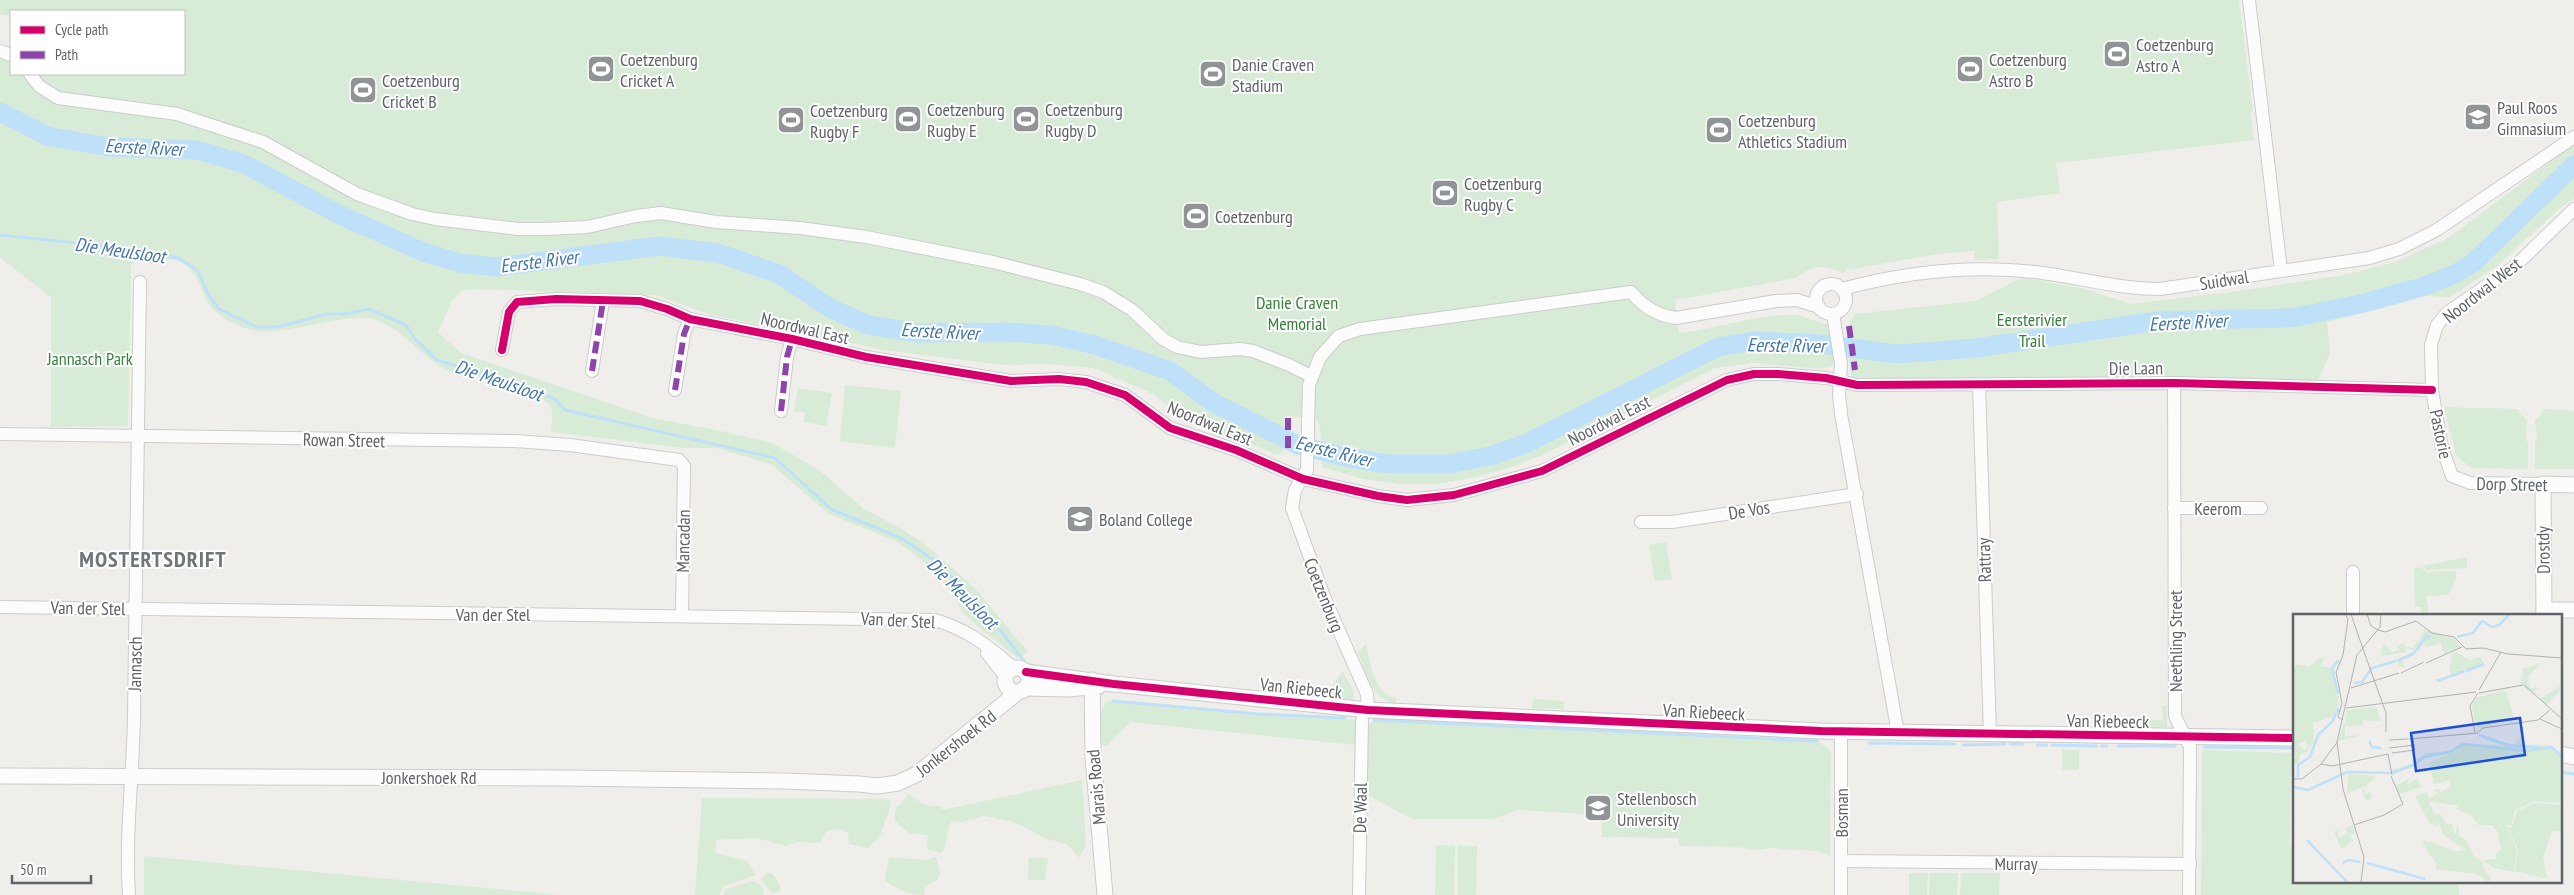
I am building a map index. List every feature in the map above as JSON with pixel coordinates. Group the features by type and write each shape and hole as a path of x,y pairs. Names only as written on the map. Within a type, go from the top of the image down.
{"street":[{"path":"2249,0 2281,271"},
{"path":"31,75 39,86 58,98 177,114 263,142 357,194 412,214 435,219 544,229 587,227 636,216 661,213 716,222 800,228 866,237 993,262 1080,284 1103,292 1132,310 1163,339 1177,347 1201,352 1240,349 1253,351 1311,376 1320,357 1339,336 1381,325 1631,292 1648,309 1664,316 1676,318 1776,301 1818,300"},
{"name":"Suidwal","path":"1842,289 1893,277 1970,269 2035,272 2152,289 2187,286 2369,258 2399,249 2434,231 2574,137"},
{"name":"Noordwal West","path":"2432,390 2431,345 2437,324 2448,312 2514,266 2574,209"},
{"name":"Jannasch","path":"129,895 129,802 133,777 140,282"},
{"path":"1818,300 1828,285 1842,289 1846,296 1845,304 1834,317 1840,364 1841,414 1857,494 1898,733"},
{"name":"Noordwal East","path":"502,350 509,312 517,302 630,300 654,304 690,319 792,339 866,357 1020,382 1072,380 1108,388 1131,398 1170,428 1236,450 1303,479 1393,499 1439,498 1494,485 1542,470 1727,380 1754,374 1806,376 1840,381"},
{"path":"1818,300 1823,312 1834,317"},
{"path":"592,371 603,301"},
{"path":"675,390 684,334 690,319"},
{"path":"781,411 787,357 792,339"},
{"name":"Coetzenburg","path":"1311,376 1307,470 1292,499 1294,515 1325,599 1367,694 1365,715"},
{"name":"Die Laan","path":"1840,381 1857,385 2174,383 2432,390"},
{"name":"Neethling Street","path":"2174,383 2175,716 2190,747 2189,895"},
{"name":"Rattray","path":"1979,385 1990,734"},
{"name":"Pastorie","path":"2432,390 2442,448 2452,476"},
{"name":"Rowan Street","path":"0,434 547,443 679,460 684,466"},
{"name":"Mancadan","path":"682,616 684,466"},
{"name":"Dorp Street","path":"2452,476 2470,483 2574,485"},
{"name":"Drostdy","path":"2543,484 2544,612"},
{"name":"De Vos","path":"1642,522 1672,522 1857,494"},
{"name":"Keerom","path":"2174,508 2261,508"},
{"path":"2353,572 2353,614"},
{"name":"Van der Stel","path":"0,607 935,620 962,629 981,642 1016,681"},
{"path":"2544,612 2574,610"},
{"name":"Van Riebeeck","path":"1016,681 1114,684 1365,715 1841,732 2293,738"},
{"name":"Jonkershoek Rd","path":"0,776 555,778 859,784 877,786 898,783 909,779 934,761 1016,681"},
{"name":"Marais Road","path":"1092,683 1093,756 1105,895"},
{"name":"De Waal","path":"1359,895 1365,715"},
{"name":"Bosman","path":"1841,732 1841,895"},
{"name":"Murray","path":"1841,862 2190,864"}],"green space":[{"name":"Coetzenburg","path":"0,0 2239,0 2253,111 2250,112 2254,140 2056,163 2060,193 1997,202 1999,259 1975,260 1974,251 1938,254 1854,270 1847,268 1843,273 1830,268 1818,267 1807,270 1796,278 1675,300 1679,333 1767,316 1782,315 1796,315 1830,324 1835,360 1832,366 1821,369 1753,363 1715,368 1543,455 1507,469 1438,484 1400,484 1363,479 1322,467 1320,425 1317,421 1285,415 1284,451 1278,455 1189,419 1172,410 1153,394 1094,368 1046,364 1004,365 890,351 712,315 654,295 465,289 452,300 438,332 461,353 653,418 772,443 818,469 864,509 900,528 927,546 975,588 1028,652 1018,658 961,611 956,597 925,563 898,542 829,514 771,464 716,448 684,448 551,432 552,417 550,406 538,396 498,378 463,376 452,373 427,357 398,332 378,320 354,318 274,331 248,329 226,320 215,311 210,306 194,274 179,261 136,257 131,265 128,426 51,427 51,297 0,258 0,58 10,61 10,75 185,75 185,10 10,10 10,16 0,14"},
{"name":"Eersterivier Trail","path":"2574,144 2574,198 2560,208 2497,266 2450,297 2420,296 2327,322 2330,353 2318,380 2175,378 1874,380 1852,377 1847,336 1848,328 1855,314 1976,301 2017,280 2027,278 2085,289 2131,304 2239,291 2350,274 2395,262 2448,238"},
{"path":"845,385 901,391 895,448 840,441"},
{"path":"798,388 832,393 826,426 804,422 805,413 794,411"},
{"path":"2444,407 2518,409 2520,414 2527,420 2528,469 2471,468 2456,455"},
{"path":"2543,409 2574,411 2574,469 2535,469 2535,441 2537,441 2535,420 2541,415"},
{"path":"1666,542 1672,579 1655,581 1649,545"},
{"path":"2467,557 2467,568 2427,570 2423,566"},
{"path":"2421,567 2426,572 2456,571 2456,579 2448,595 2426,596 2429,614 2422,614 2421,607 2415,607 2414,568"},
{"path":"1366,644 1371,668 1378,685 1389,696 1396,698 1396,703 1381,697 1371,684 1358,652"},
{"path":"1343,671 1354,692 1353,701 1324,697"},
{"path":"1533,699 1564,701 1564,709 1532,708"},
{"path":"1107,701 1250,715 1356,720 1355,745 1131,722 1106,746 1101,745 1100,716"},
{"path":"2162,706 2167,706 2167,727 2111,726 2111,719 2163,720"},
{"path":"1372,721 1818,742 1828,748 1831,755 1830,856 1808,850 1774,848 1755,850 1743,847 1679,846 1679,838 1602,837 1602,815 1518,810 1493,819 1412,819 1371,797 1366,797 1368,725"},
{"path":"2062,750 2079,750 2079,770 2062,770"},
{"path":"2202,750 2291,753 2290,846 2293,847 2293,882 2459,882 2459,895 2201,895"},
{"path":"1082,780 1086,845 1079,858 1067,844 1047,839 1014,822 985,816 962,822 951,821 944,849 941,853 927,849 928,835 909,833 894,820 896,807 909,794 931,806 941,806 942,810"},
{"path":"702,798 889,799 891,805 880,836 868,848 849,844 848,833 839,829 826,832 820,843 798,842 786,846 756,838 716,840 715,853 747,861 756,875 724,886 719,895 695,895"},
{"path":"1436,845 1455,846 1454,895 1435,895"},
{"path":"1458,846 1477,846 1476,895 1458,895"},
{"path":"144,856 560,895 144,895"},
{"path":"889,857 926,860 936,857 940,873 937,880 925,887 924,895 909,893 898,889 885,880"},
{"path":"1029,857 1048,858 1045,880 1028,880"},
{"path":"767,873 771,873 778,882 779,892 771,893 761,880"},
{"path":"1909,873 1928,873 1927,895 1909,895"},
{"path":"1930,873 1958,873 1957,895 1929,895"},
{"path":"1961,873 2000,873 1999,895 1960,895"},
{"path":"753,881 762,886 764,895 723,895 726,889"}],"waterway":[{"name":"Eerste River","path":"0,112 47,136 108,147 197,150 244,164 340,215 423,252 460,263 496,267 659,246 718,253 779,274 830,308 868,325 918,333 1008,332 1051,335 1095,345 1170,371 1214,403 1298,445 1349,458 1389,464 1448,464 1490,456 1525,444 1718,347 1754,341 1822,344 1896,354 1976,348 2158,321 2291,318 2360,304 2422,287 2455,274 2473,263 2574,165"},
{"name":"Die Meulsloot","path":"0,235 96,245 179,258 198,271 208,294 219,309 256,327 277,327 327,314 345,314 369,309 406,325 415,339 437,360 472,371 505,378 555,399 565,410 775,458 831,509 903,539 943,567 961,588 983,608 1024,661"},
{"name":"Die Meulsloot","path":"1113,701 1258,714 1345,718"},
{"name":"Die Meulsloot","path":"1374,720 1817,741"},
{"name":"Die Meulsloot","path":"1869,743 1955,744"},
{"name":"Die Meulsloot","path":"1963,745 2005,744"},
{"name":"Die Meulsloot","path":"2010,744 2023,744"},
{"name":"Die Meulsloot","path":"2037,745 2047,745"},
{"name":"Die Meulsloot","path":"2052,745 2097,746"},
{"name":"Die Meulsloot","path":"2102,746 2107,746"},
{"name":"Die Meulsloot","path":"2118,746 2175,746"},
{"name":"Die Meulsloot","path":"2204,747 2293,748"},
{"name":"Die Meulsloot","path":"2562,772 2574,774"}],"marked path":[{"path":"592,371 603,301"},
{"path":"675,390 684,334 690,319"},
{"path":"1849,326 1855,370"},
{"path":"781,411 787,357 792,339"},
{"path":"1288,413 1288,448"}],"cycle path":[{"path":"502,350 509,312 517,302 556,299 640,301 667,309 690,319 792,339 866,357 1011,381 1059,379 1086,382 1125,395 1170,428 1236,450 1303,479 1378,496 1407,500 1454,495 1542,471 1727,380 1754,374 1826,378 1857,385 2174,383 2432,390"},
{"path":"1026,672 1114,684 1368,710 1821,731 2293,738"}],"place":[{"name":"Coetzenburg Astro A","path":"2117,54"},
{"name":"Coetzenburg Cricket A","path":"601,69"},
{"name":"Coetzenburg Astro B","path":"1970,69"},
{"name":"Danie Craven Stadium","path":"1213,74"},
{"name":"Coetzenburg Cricket B","path":"363,90"},
{"name":"Paul Roos Gimnasium","path":"2478,117"},
{"name":"Coetzenburg Rugby E","path":"908,119"},
{"name":"Coetzenburg Rugby D","path":"1026,119"},
{"name":"Coetzenburg Rugby F","path":"791,120"},
{"name":"Coetzenburg Athletics Stadium","path":"1719,130"},
{"name":"Coetzenburg Rugby C","path":"1445,193"},
{"name":"Coetzenburg","path":"1196,216"},
{"name":"Boland College","path":"1080,519"},
{"name":"Stellenbosch University","path":"1598,808"}],"district":[{"name":"MOSTERTSDRIFT","path":"153,559"}],"park label":[{"name":"Danie Craven Memorial","path":"1297,312"},
{"name":"Jannasch Park","path":"90,358"}]}
